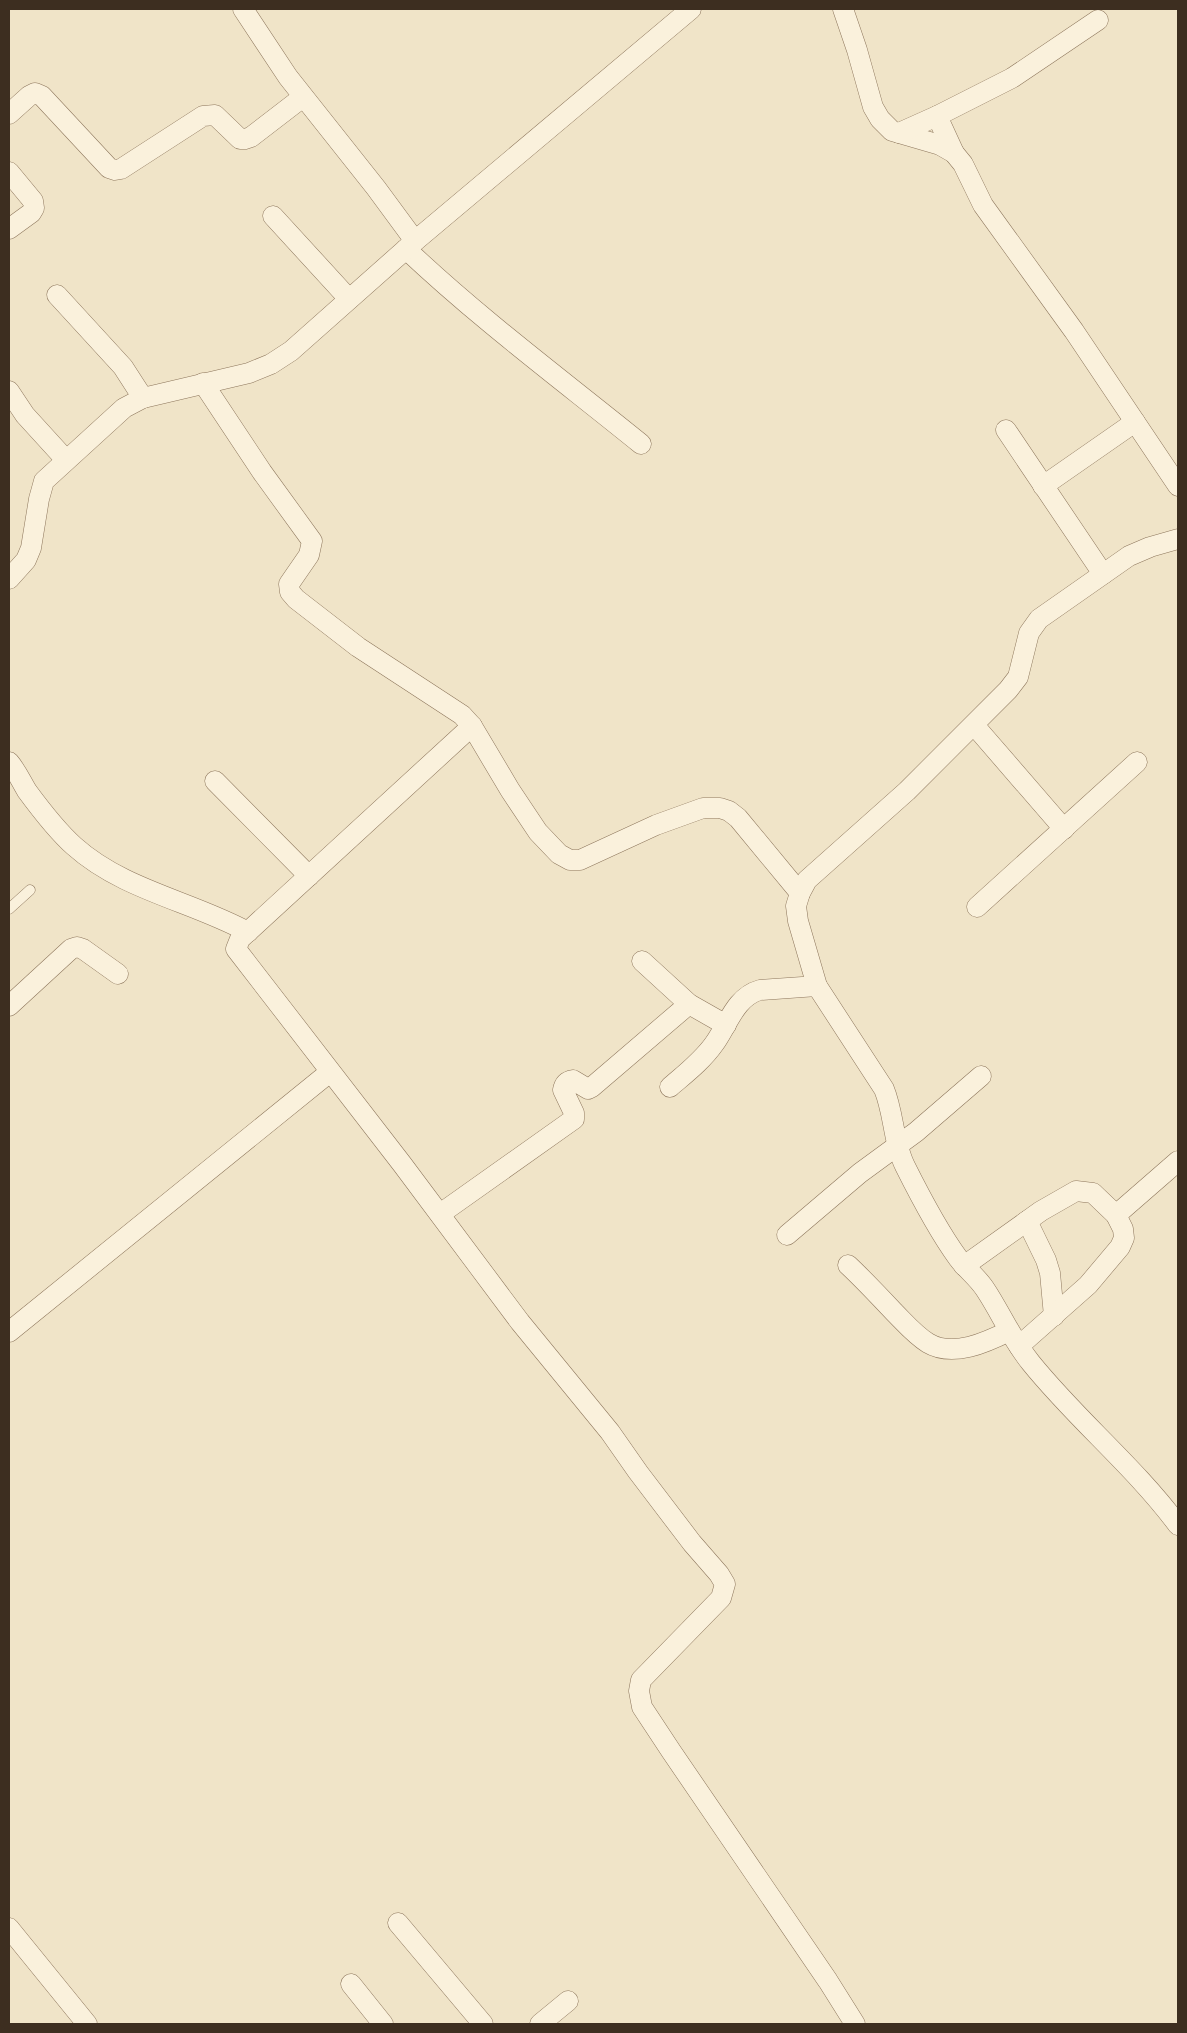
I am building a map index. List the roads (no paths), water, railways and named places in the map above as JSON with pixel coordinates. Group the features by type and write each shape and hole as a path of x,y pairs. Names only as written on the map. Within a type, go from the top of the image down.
{"street":[{"path":"242,9 303,97 376,188 410,245 472,309 641,444"},
{"path":"9,579 26,560 44,481 124,408 143,398 249,373 271,364 291,351 410,245 692,9"},
{"path":"843,9 873,107 880,119 892,131 940,145 954,153"},
{"path":"899,133 1012,78 1098,20"},
{"path":"9,114 29,96 35,93 42,96 110,168 115,170 121,169 209,114 219,118 240,139 245,140 252,137 303,97"},
{"path":"937,116 954,153 963,164 984,205 1074,331 1178,486"},
{"path":"9,172 33,201 34,208 31,213 9,229"},
{"path":"273,216 349,299"},
{"path":"57,295 123,367 143,398"},
{"path":"203,383 262,472 312,540 309,555 289,584 290,592 296,599 358,647 462,715 472,726 510,790 538,832 559,854 570,860 580,860 656,825 703,808 720,808 729,811 738,818 800,893"},
{"path":"9,391 25,415 66,460"},
{"path":"1044,486 1135,422"},
{"path":"1006,430 1102,574"},
{"path":"1178,540 1150,547 1129,556 1039,619 1029,633 1018,677 974,725 907,791 807,880 796,906 798,921 817,986 884,1089 905,1166 948,1243 964,1266 984,1286 1014,1338 1050,1386 1148,1487 1178,1525"},
{"path":"974,725 1064,828"},
{"path":"472,726 240,939 236,949 440,1214 550,1361 585,1400 692,1543 720,1574 725,1584 721,1598 641,1680 639,1691 642,1707 670,1751 828,1981 855,2024"},
{"path":"9,762 43,813 73,845 98,865 145,888 248,932"},
{"path":"977,907 1137,762"},
{"path":"215,782 308,876"},
{"path":"9,1006 71,949 77,946 118,974"},
{"path":"642,961 689,1004 726,1025"},
{"path":"670,1087 714,1045 742,999 751,992 817,986"},
{"path":"440,1214 574,1118 574,1112 563,1090 564,1085 568,1081 573,1080 588,1089 592,1087 689,1004"},
{"path":"9,1332 330,1072"},
{"path":"787,1235 860,1173 916,1132 981,1076"},
{"path":"1116,1215 1178,1161"},
{"path":"848,1265 912,1331 929,1344 940,1348 975,1346 1014,1338 1054,1316 1088,1284 1120,1247 1124,1238 1123,1229 1116,1215 1093,1192 1076,1191 1041,1211 964,1266"},
{"path":"1027,1221 1046,1260 1050,1273 1054,1316"},
{"path":"398,1923 483,2024"},
{"path":"9,1928 87,2024"},
{"path":"351,1984 383,2024"},
{"path":"540,2024 568,2001"}],"lane":[{"path":"9,909 30,890"}]}
